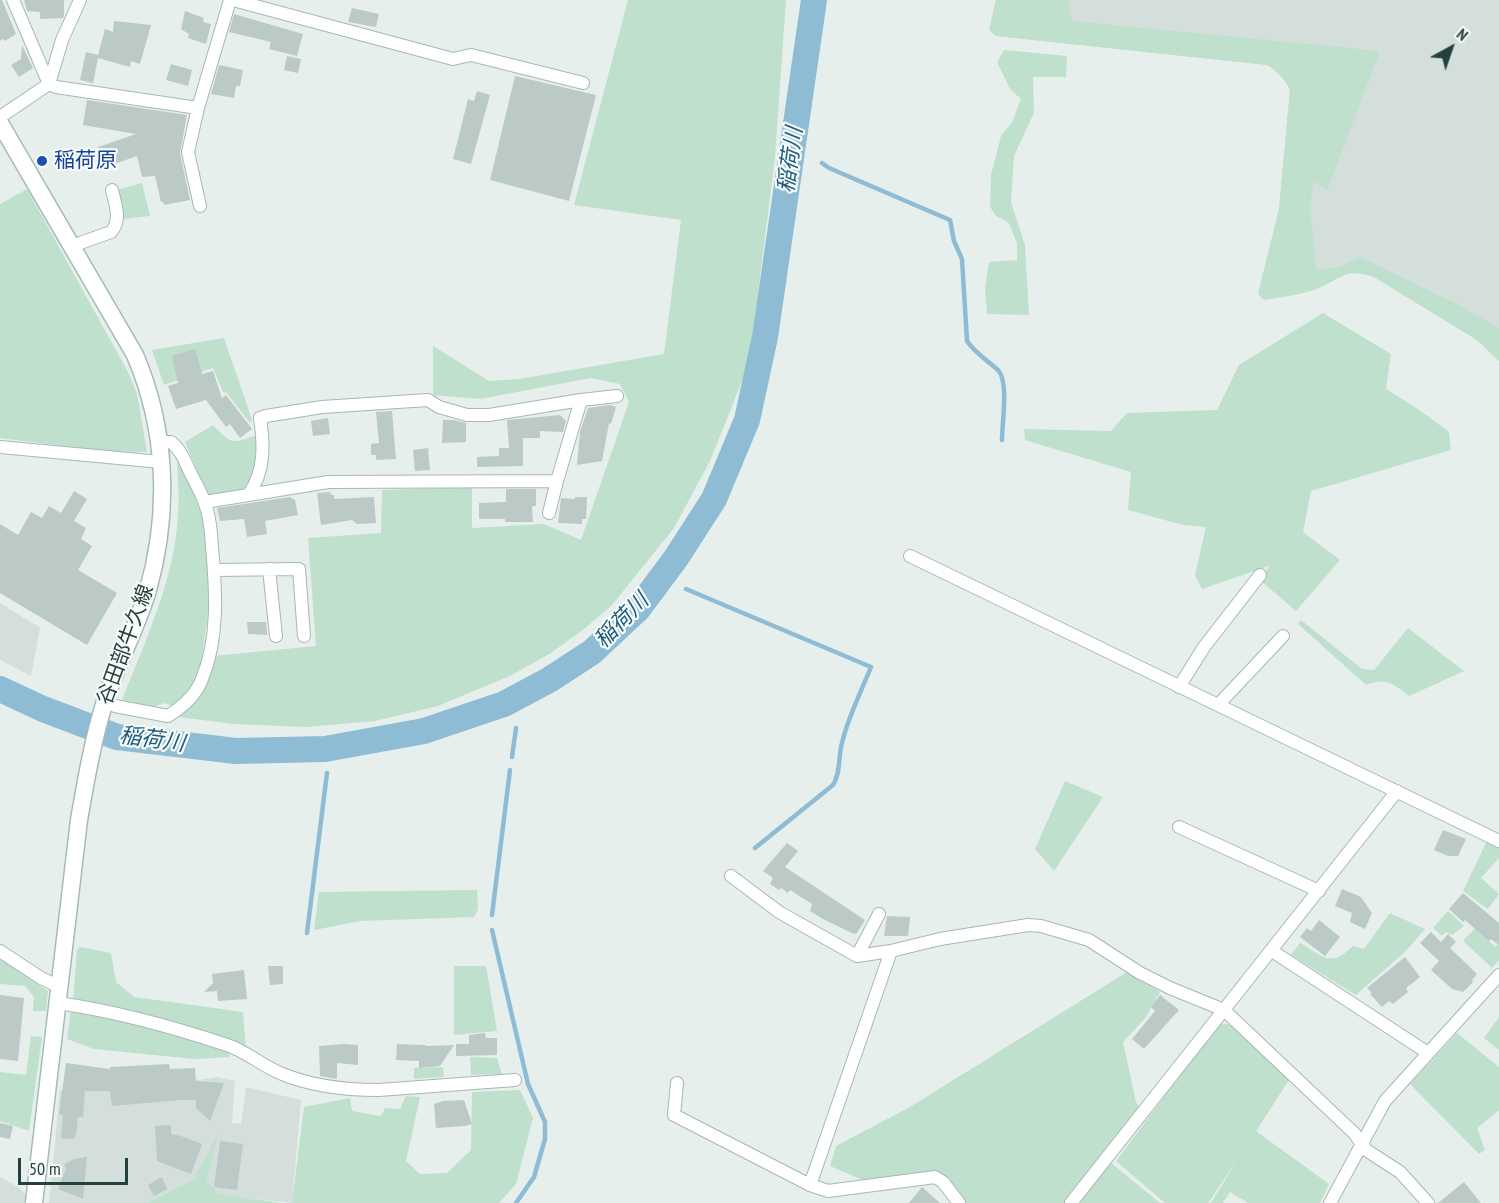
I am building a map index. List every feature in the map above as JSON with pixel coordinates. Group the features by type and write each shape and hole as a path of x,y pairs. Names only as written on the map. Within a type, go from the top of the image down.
{"main road":[{"name":"谷田部牛久線","path":"0,123 139,364 146,381 160,442 164,500 147,591 104,705 79,820 34,1203"}],"street":[{"path":"13,0 49,84 56,87 198,108"},
{"path":"0,117 49,84 62,40 80,0"},
{"path":"200,206 188,152 198,108 232,0 453,59 471,55 583,83"},
{"path":"72,246 111,231 115,227 117,213 112,190"},
{"path":"249,494 261,473 260,418 322,407 428,400 439,407 467,415 489,415 616,396"},
{"path":"549,513 581,400"},
{"path":"104,705 168,716 195,693 202,680 213,637 216,604 214,570 205,502 179,448 171,442 160,442"},
{"path":"0,447 161,462"},
{"path":"205,502 328,482 557,481"},
{"path":"910,556 1499,841"},
{"path":"269,569 276,636"},
{"path":"214,570 299,569 304,636"},
{"path":"1179,687 1204,647 1260,575"},
{"path":"1218,705 1283,636"},
{"path":"1071,1203 1397,791"},
{"path":"1179,827 1319,891"},
{"path":"731,876 779,912 857,956 891,951 940,939 1028,926 1041,926 1089,940 1140,973 1224,1010 1355,1134 1366,1150 1400,1172 1428,1203"},
{"path":"857,956 879,914"},
{"path":"0,951 41,978 59,995 112,1014 230,1046 279,1073 313,1083 359,1090 379,1090 515,1080"},
{"path":"810,1185 891,951"},
{"path":"1272,951 1428,1053"},
{"path":"1330,1203 1385,1101 1499,975"},
{"path":"677,1083 674,1115 810,1185 828,1191 935,1177 943,1182 959,1203"}],"shaded area":[{"path":"996,0 1499,0 1499,361 1477,340 1374,277 1360,272 1348,273 1315,290 1264,300 1258,294 1279,209 1290,90 1284,77 1276,70 1267,65 996,36 989,30"},
{"path":"0,603 40,628 31,676 0,660"},
{"path":"217,1077 235,1081 232,1123 241,1124 246,1087 301,1100 292,1203 218,1195 207,1181 217,1137 194,1179 147,1203 49,1203 60,1090 176,1084"},
{"path":"0,1177 18,1187 26,1195 24,1203 0,1203"}],"green space":[{"path":"628,0 786,0 775,157 753,334 744,376 710,461 674,528 612,605 584,629 551,653 510,676 438,706 375,721 307,727 233,724 179,717 187,709 214,656 316,646 308,538 381,533 382,490 472,487 472,528 544,524 581,540 629,402 620,384 591,378 480,399 433,395 433,346 489,381 519,379 664,354 681,220 574,205"},
{"path":"996,0 1068,0 1072,21 1380,51 1327,191 1314,181 1310,204 1316,270 1339,267 1360,257 1461,306 1499,328 1499,361 1477,340 1374,277 1364,274 1349,274 1310,291 1291,296 1264,300 1258,294 1279,209 1290,90 1278,73 1267,65 996,36 989,30"},
{"path":"1004,50 1067,56 1066,77 1033,77 1034,113 1014,156 1011,202 1025,245 1029,315 987,314 985,288 989,262 1017,260 1017,243 1009,223 996,216 990,207 991,175 1001,136 1012,122 1021,99 1010,89 997,62"},
{"path":"142,183 150,216 122,219 116,190"},
{"path":"27,189 128,372 137,394 147,452 105,451 0,438 0,204"},
{"path":"1323,313 1391,354 1386,389 1449,432 1451,450 1311,491 1303,532 1340,560 1296,611 1261,581 1269,566 1202,589 1195,575 1206,527 1183,525 1128,510 1131,472 1025,440 1024,429 1111,431 1127,413 1217,410 1239,365"},
{"path":"224,338 252,420 250,423 227,393 223,392 213,368 164,385 152,350"},
{"path":"213,425 231,441 255,436 258,464 255,477 242,490 208,496 185,442"},
{"path":"177,458 186,473 207,529 209,607 200,669 190,691 173,706 165,703 153,707 122,700 156,615 174,549 178,518"},
{"path":"1301,620 1362,669 1374,670 1408,628 1464,671 1409,696 1389,683 1379,682 1366,685 1298,624"},
{"path":"1065,781 1103,797 1054,871 1035,849"},
{"path":"1487,841 1499,847 1499,858 1481,878 1499,894 1488,909 1463,891"},
{"path":"477,890 478,909 474,917 360,921 314,930 319,892"},
{"path":"1448,911 1464,926 1452,935 1446,932 1442,936 1433,928"},
{"path":"1390,913 1425,929 1407,950 1356,995 1291,955 1300,943 1327,958 1338,957 1353,946 1364,949"},
{"path":"1475,928 1495,947 1499,944 1499,960 1492,968 1463,941"},
{"path":"80,947 111,953 116,982 134,997 243,1012 246,1050 73,1001 77,950"},
{"path":"0,959 48,991 46,1011 33,1011 34,997 25,986 0,984"},
{"path":"454,966 486,966 497,1031 454,1035"},
{"path":"1127,972 1160,992 1146,1017 1123,1042 1136,1102 1140,1108 1064,1203 965,1203 948,1181 865,1181 830,1166 836,1146 910,1107"},
{"path":"71,1009 122,1019 228,1049 230,1057 194,1059 94,1049 67,1039"},
{"path":"1499,1017 1499,1050 1484,1038"},
{"path":"1219,1024 1228,1024 1233,1027 1289,1080 1256,1131 1329,1184 1320,1203 1248,1203 1230,1192 1223,1203 1211,1203 1237,1160 1208,1203 1165,1203 1116,1161"},
{"path":"1457,1033 1499,1067 1499,1110 1477,1128 1485,1150 1479,1154 1410,1084"},
{"path":"31,1036 42,1037 29,1131 0,1121 0,1072 26,1075"},
{"path":"470,1057 497,1058 502,1074 471,1075"},
{"path":"443,1067 444,1077 414,1079 414,1068"},
{"path":"520,1090 533,1118 516,1184 499,1203 292,1203 304,1107 350,1098 352,1111 381,1116 385,1108 400,1109 406,1096 420,1097 406,1161 420,1174 447,1173 471,1150 472,1092"},
{"path":"218,1134 207,1181 218,1194 281,1203 147,1203 194,1179"},
{"path":"1110,1162 1160,1203 1078,1203"}],"building":[{"path":"0,0 2,0 16,34 5,41 0,40"},
{"path":"24,0 64,0 63,18 40,19 40,12 27,11"},
{"path":"352,8 379,14 376,27 348,22"},
{"path":"185,11 204,18 203,22 211,24 206,44 188,38 189,34 181,29"},
{"path":"234,14 303,34 297,56 269,49 271,42 229,32"},
{"path":"114,21 151,25 140,64 131,61 130,67 98,58 93,83 80,80 86,52 98,55 105,29 113,32"},
{"path":"22,45 33,68 19,77 11,65 21,59"},
{"path":"287,56 301,59 298,73 284,70"},
{"path":"171,64 192,70 188,86 166,80"},
{"path":"219,65 243,70 240,86 236,86 234,98 211,94"},
{"path":"515,76 596,95 569,201 490,180"},
{"path":"477,91 490,95 471,164 453,159 468,99 474,101"},
{"path":"87,100 187,115 180,153 190,200 164,205 161,202 155,176 142,177 137,156 103,168 98,147 136,134 83,125"},
{"path":"195,349 202,374 213,371 222,398 226,395 252,429 240,438 230,424 226,427 206,400 176,409 168,386 178,383 172,356"},
{"path":"610,405 616,407 611,424 609,423 602,461 577,465 580,432 588,408"},
{"path":"392,411 396,459 376,460 376,455 371,455 371,444 379,443 376,412"},
{"path":"560,415 566,421 563,432 540,431 540,438 523,438 523,466 477,467 477,457 499,456 499,448 509,448 507,420"},
{"path":"328,418 330,434 313,436 311,421"},
{"path":"443,420 466,423 466,442 442,443"},
{"path":"428,448 430,470 415,471 413,450"},
{"path":"506,489 536,489 536,506 532,506 533,522 479,519 479,503 506,502"},
{"path":"74,491 87,499 74,521 86,528 81,539 92,546 78,570 117,593 87,645 0,593 0,524 18,535 31,512 42,518 49,506 61,513"},
{"path":"330,492 334,495 334,499 374,497 376,523 357,524 352,520 321,525 317,493"},
{"path":"290,497 295,500 298,515 265,521 267,534 247,537 244,519 220,521 217,508"},
{"path":"575,497 587,497 586,519 582,519 582,524 558,523 561,498 575,499"},
{"path":"247,622 266,622 267,635 248,634"},
{"path":"1443,830 1466,839 1458,856 1448,856 1434,850"},
{"path":"787,843 798,851 785,867 865,920 857,933 854,934 810,911 812,904 790,890 788,893 770,884 773,878 763,871"},
{"path":"1342,889 1361,897 1372,913 1365,929 1350,922 1352,913 1335,906"},
{"path":"1463,893 1499,923 1499,945 1491,939 1489,941 1449,909"},
{"path":"887,916 910,917 908,936 884,936"},
{"path":"1319,920 1340,937 1325,956 1300,937 1307,928 1311,931"},
{"path":"1431,932 1441,942 1448,934 1456,942 1450,948 1477,974 1463,992 1452,989 1431,970 1439,961 1420,943"},
{"path":"1405,957 1420,977 1406,988 1408,992 1393,1004 1389,1001 1382,1007 1367,988"},
{"path":"268,966 283,966 283,984 270,985"},
{"path":"244,970 247,999 218,1001 217,991 204,992 213,983 212,974"},
{"path":"0,995 24,998 18,1061 0,1059"},
{"path":"1160,995 1179,1010 1144,1049 1132,1039 1155,1011 1151,1007"},
{"path":"485,1033 486,1038 497,1038 497,1055 456,1056 456,1044 469,1044 469,1035"},
{"path":"397,1044 454,1045 440,1066 419,1068 419,1061 396,1060"},
{"path":"358,1045 358,1065 337,1063 337,1079 320,1076 319,1046"},
{"path":"66,1063 110,1069 110,1067 169,1064 170,1069 195,1068 196,1081 224,1083 210,1121 196,1108 196,1100 112,1106 110,1091 85,1091 83,1117 78,1117 76,1135 73,1139 61,1138 63,1115 59,1114"},
{"path":"464,1100 472,1124 436,1128 434,1104"},
{"path":"0,1123 13,1126 10,1139 0,1137"},
{"path":"171,1125 171,1134 202,1144 191,1174 157,1161 155,1126"},
{"path":"220,1141 243,1144 237,1190 214,1187"},
{"path":"87,1157 83,1199 58,1189 66,1169 64,1165 74,1159"},
{"path":"162,1177 167,1189 154,1196 148,1185"},
{"path":"1464,1182 1481,1203 1438,1203"},
{"path":"922,1187 940,1203 909,1203"}],"waterway":[{"name":"稲荷川","path":"0,689 43,709 117,737 236,751 325,749 424,731 504,704 549,680 592,652 638,609 676,558 714,499 747,420 765,337 814,0"},
{"path":"822,163 950,220 954,241 962,259 967,341 977,353 998,370 1003,383 1002,440"},
{"path":"686,589 871,667 848,724 833,785 755,848"},
{"path":"512,757 516,728"},
{"path":"492,915 510,770"},
{"path":"307,933 327,773"},
{"path":"492,930 528,1084 545,1122 545,1139 534,1177 516,1203"}],"place":[{"name":"稲荷原","path":"42,161"}]}
